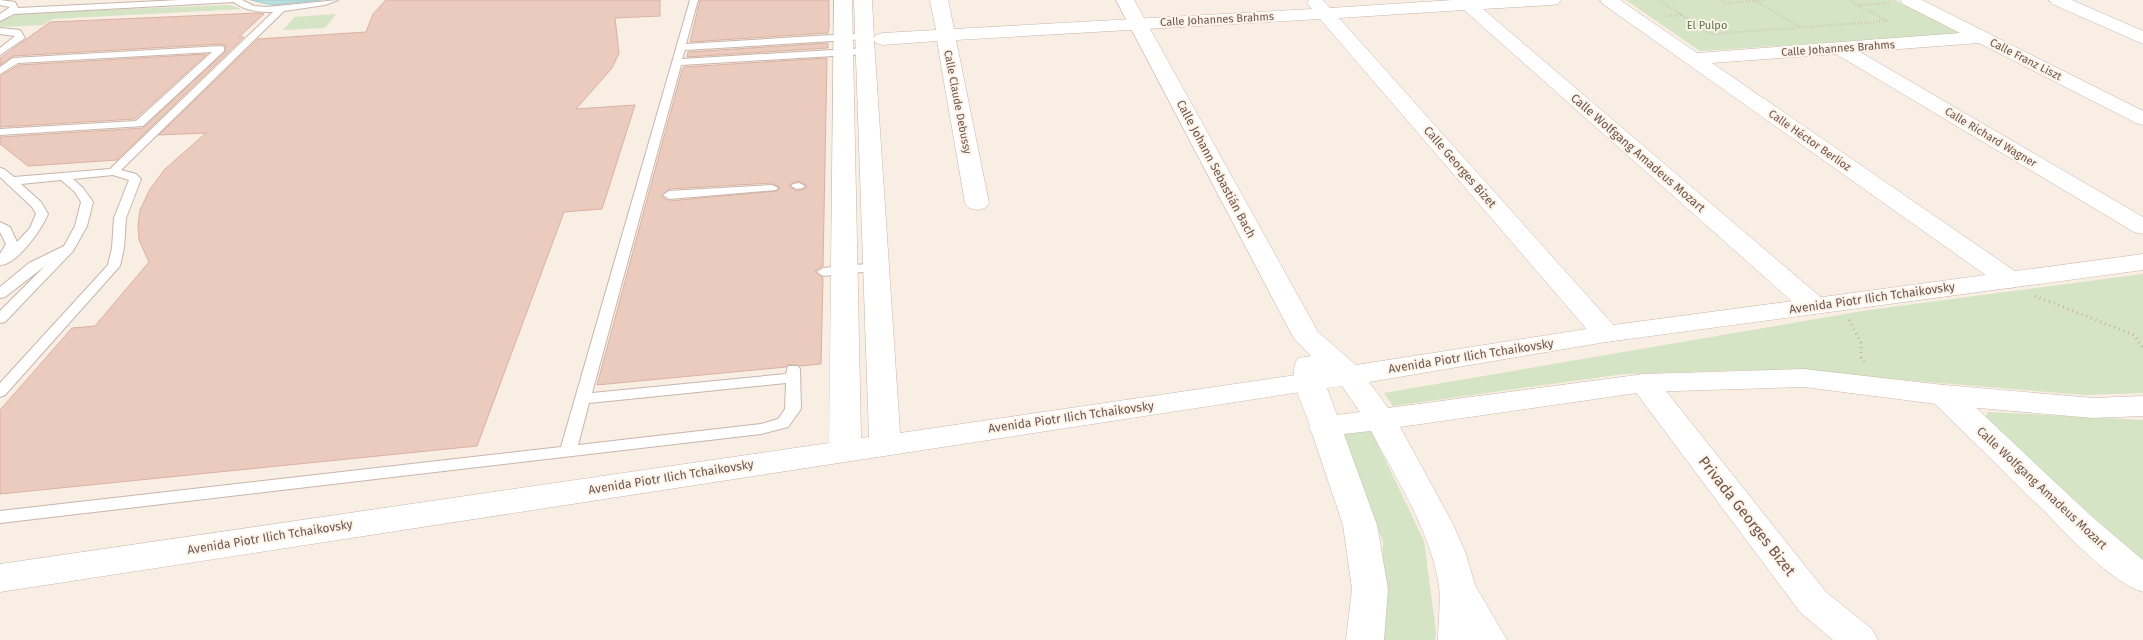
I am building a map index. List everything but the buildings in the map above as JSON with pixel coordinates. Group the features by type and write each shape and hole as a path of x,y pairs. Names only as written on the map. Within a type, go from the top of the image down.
{"street":[{"path":"843,0 860,43 877,267 885,445"},
{"path":"844,451 834,271 860,43 863,0"},
{"name":"Calle Claude Debussy","path":"939,0 977,204"},
{"name":"Calle Johann Sebastián Bach","path":"1125,0 1307,337 1350,375 1381,420 1436,524 1449,554 1457,587 1457,640"},
{"name":"Calle Johannes Brahms","path":"860,43 946,35 1137,23 1319,6 1552,0"},
{"name":"Calle Héctor Berlioz","path":"1609,0 2010,280"},
{"path":"2058,0 2143,38"},
{"name":"Calle Franz Liszt","path":"1910,1 2143,119"},
{"name":"Calle Wolfgang Amadeus Mozart","path":"1465,2 1822,305"},
{"name":"Calle Georges Bizet","path":"1319,6 1606,334"},
{"name":"Calle Johannes Brahms","path":"1693,59 1983,37"},
{"name":"Calle Richard Wagner","path":"1840,48 2143,227"},
{"name":"Avenida Piotr Ilich Tchaikovsky","path":"0,578 1310,382 1606,334 2143,262"},
{"name":"Calle Johann Sebastián Bach","path":"1307,337 1310,382 1324,427 1360,526 1370,589 1366,640"},
{"path":"1324,427 1644,384 1804,378 1944,395 2093,408 2143,406"},
{"name":"Privada Georges Bizet","path":"1644,384 1813,602 1858,640"},
{"name":"Calle Wolfgang Amadeus Mozart","path":"1944,395 2078,524 2123,564 2143,578"},
{"path":"1457,587 1488,640"}],"lane":[{"path":"0,18 12,11 232,0"},
{"path":"238,0 242,5 252,7 282,8 334,0"},
{"path":"568,450 694,0"},
{"path":"0,2 12,4 14,7 12,11"},
{"path":"114,172 282,8"},
{"path":"0,31 16,32 20,35 20,38"},
{"path":"0,39 20,38"},
{"path":"0,52 20,38"},
{"path":"681,48 860,43"},
{"path":"677,62 860,43"},
{"path":"0,71 16,60 221,49 139,124 0,132"},
{"path":"0,172 13,181 37,205 42,214 38,226 23,244 1,263"},
{"path":"0,392 114,266 118,248 120,218 135,179 132,176 114,172 13,181"},
{"path":"0,319 69,248 81,226 87,202 79,190 64,177"},
{"path":"669,195 772,188"},
{"path":"0,226 6,230 12,244 1,263"},
{"path":"0,294 34,266 69,248"},
{"path":"834,271 877,267"},
{"path":"0,517 761,429 783,422 793,409 793,373 583,399"}],"path":[{"path":"1659,0 1711,34 1888,21 1848,0"},
{"path":"1720,0 1725,3 1765,0"},
{"path":"1755,1 1802,27"},
{"path":"1857,5 1910,1"},
{"path":"2010,280 2039,299 2134,335 2143,348"},
{"path":"1822,305 1848,318 1861,343 1861,358 1895,389"}],"green space":[{"name":"El Pulpo","path":"1626,0 1895,0 1962,34 1700,51"},
{"path":"229,5 242,9 53,19 42,25 0,27 0,21 21,13"},
{"path":"336,14 325,28 283,30 295,17"},
{"path":"2143,274 2143,393 2084,395 1856,376 1747,370 1624,374 1393,406 1384,393 1869,310"},
{"path":"1988,412 2143,420 2143,562 1985,419"},
{"path":"1371,430 1424,541 1436,632 1435,640 1381,640 1383,541 1335,435"}],"water":[{"path":"251,0 321,0 272,5"}]}
